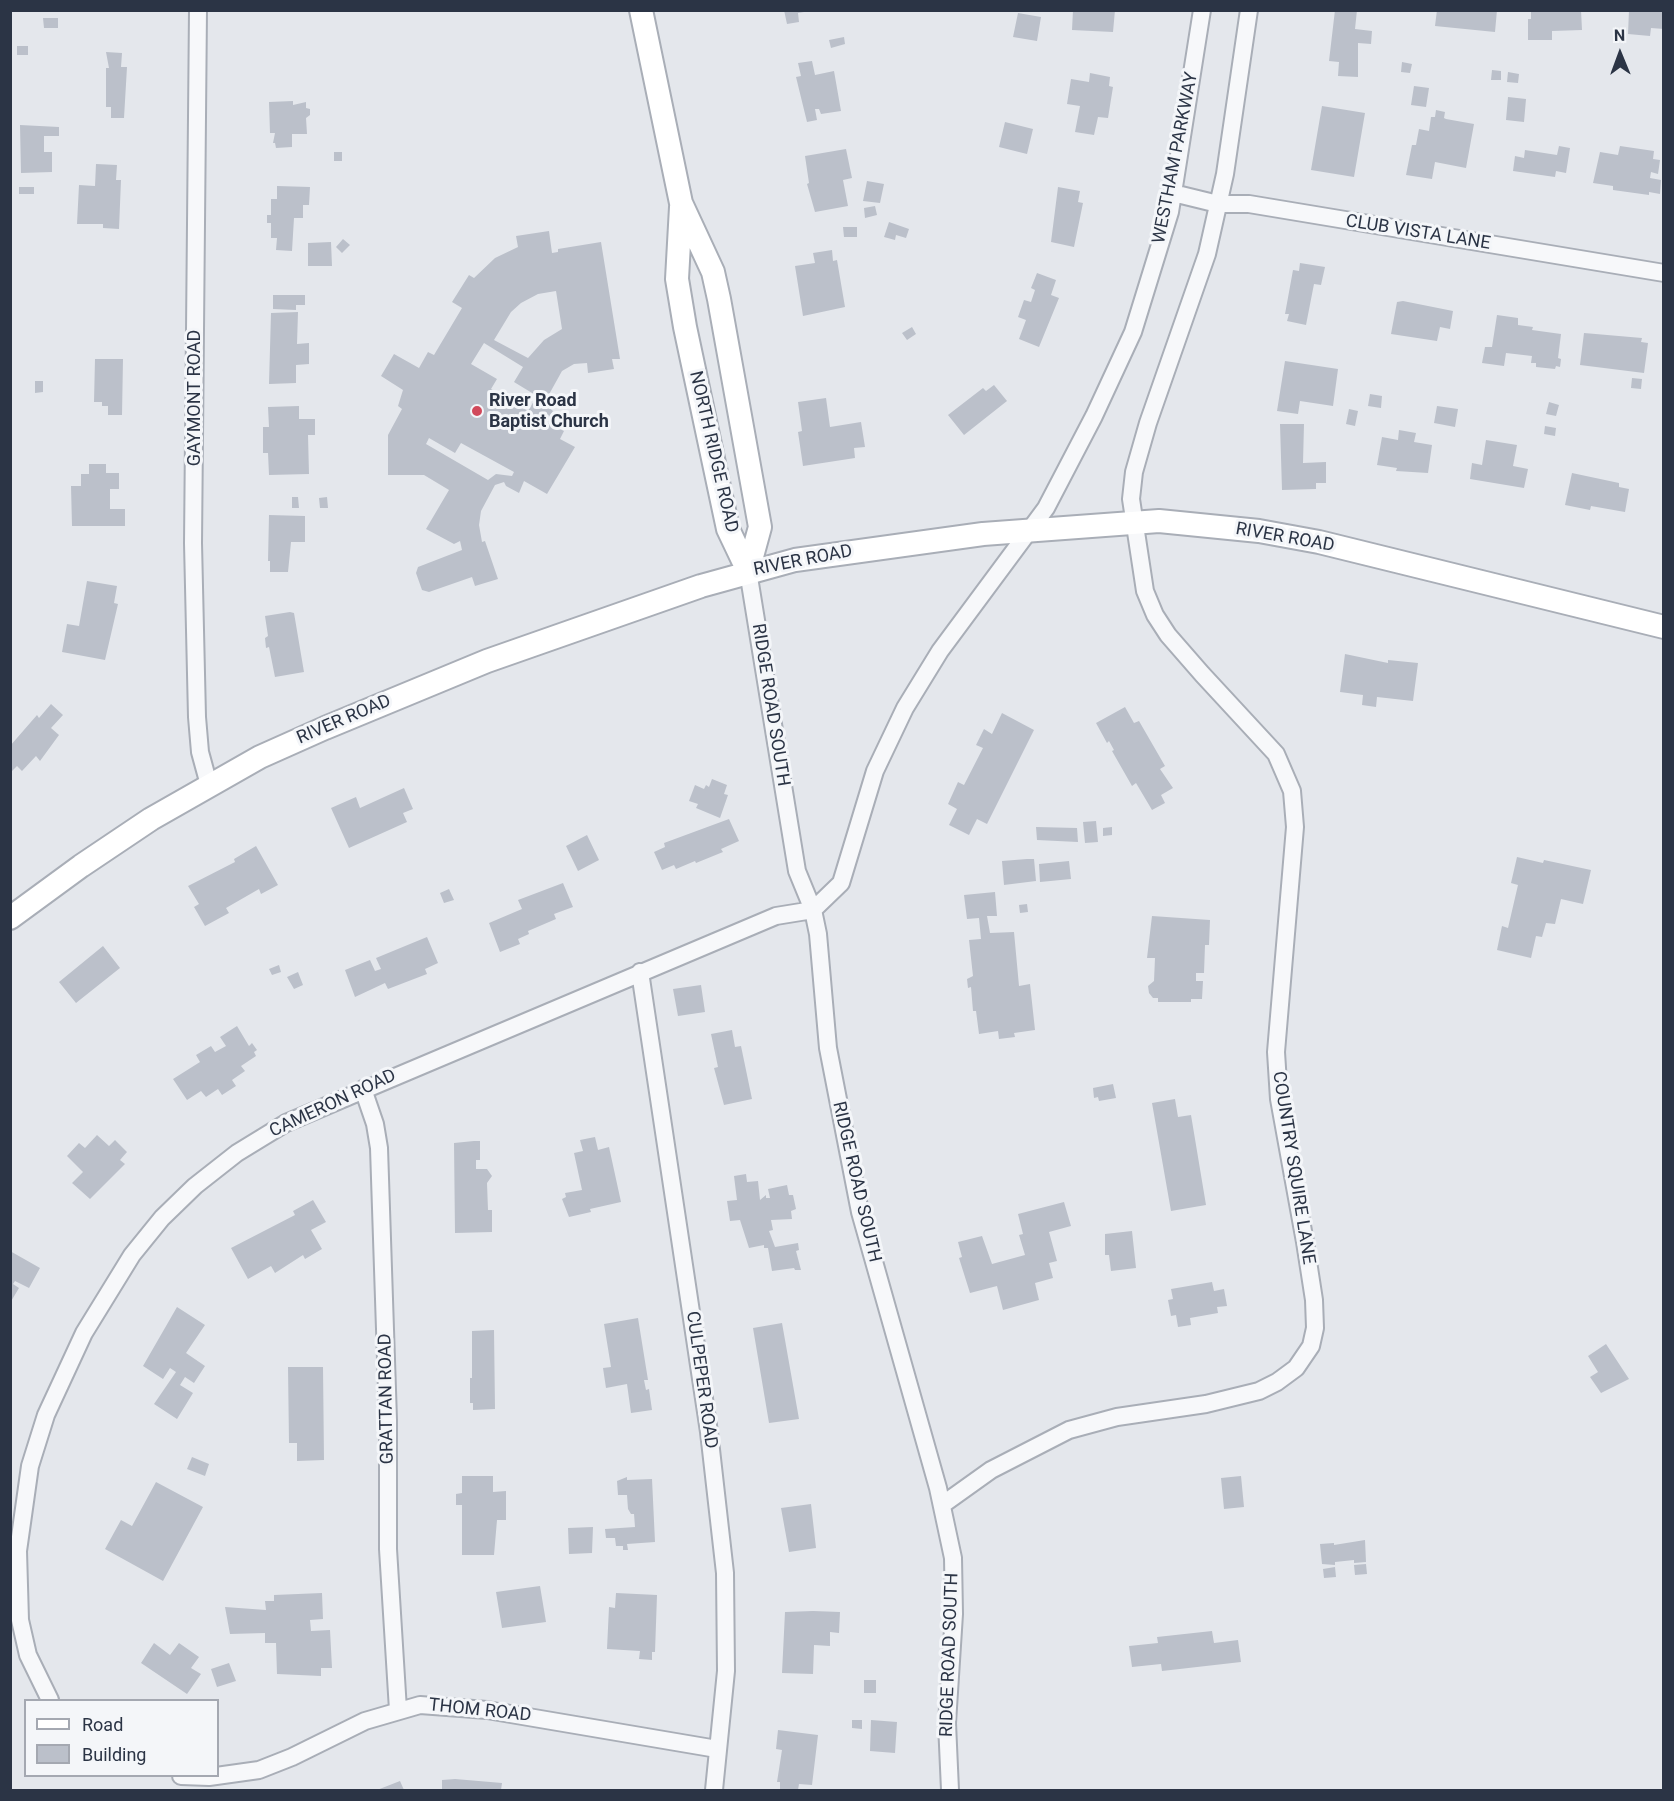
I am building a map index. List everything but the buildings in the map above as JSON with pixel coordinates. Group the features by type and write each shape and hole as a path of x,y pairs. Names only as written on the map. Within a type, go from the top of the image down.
{"main road":[{"name":"NORTH RIDGE ROAD","path":"641,10 681,203 713,272 760,526 748,571"},
{"name":"NORTH RIDGE ROAD","path":"681,203 677,279 685,327 728,529 748,571"},
{"name":"RIVER ROAD","path":"10,918 81,866 209,785 325,728 437,680 748,571 870,548 1031,529 1133,522 1159,521 1211,525 1319,542 1664,627"}],"street":[{"name":"GAYMONT ROAD","path":"198,10 193,543 197,717 200,752 209,785"},
{"name":"WESTHAM PARKWAY","path":"813,910 841,883 875,771 905,708 940,651 1031,529 1060,481 1123,356 1164,236 1202,10"},
{"path":"1133,522 1131,499 1134,472 1148,423 1203,264 1218,204 1249,10"},
{"name":"CLUB VISTA LANE","path":"1173,193 1218,204 1249,204 1664,273"},
{"name":"COUNTRY SQUIRE LANE","path":"942,1505 991,1470 1069,1430 1117,1417 1245,1395 1268,1387 1287,1375 1304,1358 1315,1328 1314,1300 1305,1242 1279,1099 1276,1052 1295,827 1292,791 1276,754 1168,635 1155,615 1145,591 1133,522"},
{"name":"RIDGE ROAD SOUTH","path":"748,571 796,871 813,910 821,955 828,1048 860,1212 942,1505 953,1558 954,1614 947,1723 950,1791"},
{"name":"CAMERON ROAD","path":"49,1699 28,1655 23,1636 17,1569 30,1466 46,1415 84,1333 132,1255 162,1218 237,1153 286,1123 776,916 813,910"},
{"name":"CULPEPER ROAD","path":"640,972 709,1432 725,1573 726,1671 714,1791"},
{"name":"GRATTAN ROAD","path":"363,1089 375,1124 381,1171 388,1420 388,1549 398,1710"},
{"name":"THOM ROAD","path":"219,1776 259,1770 292,1757 365,1721 420,1705 487,1710 717,1749"}],"place":[{"name":"River Road Baptist Church","path":"477,411"}]}
